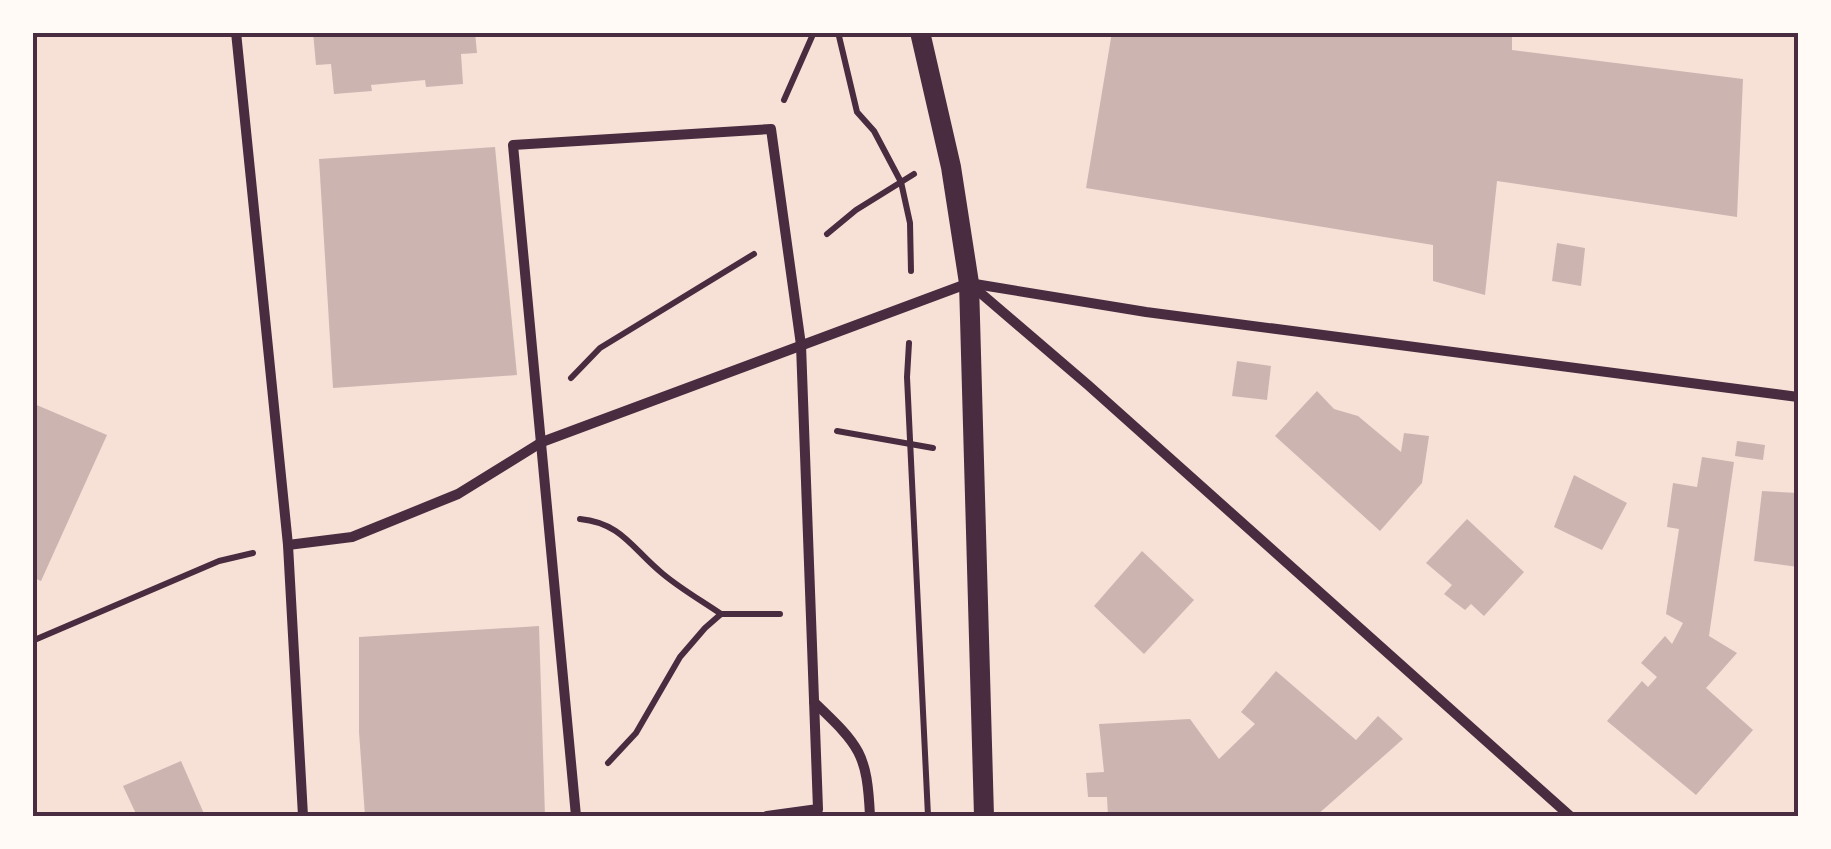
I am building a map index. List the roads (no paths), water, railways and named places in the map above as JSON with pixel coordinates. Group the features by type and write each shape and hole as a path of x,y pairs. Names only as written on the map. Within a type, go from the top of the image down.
{"main road":[{"path":"920,32 951,167 969,284 984,816"}],"street":[{"path":"236,32 288,545 303,816"},
{"path":"576,816 513,145 771,129 801,346 818,808 767,816"},
{"path":"288,545 352,537 458,494 542,442 969,284 1146,312 1798,397"},
{"path":"969,284 1088,385 1570,816"},
{"path":"814,702 854,740 868,770 870,816"}]}
